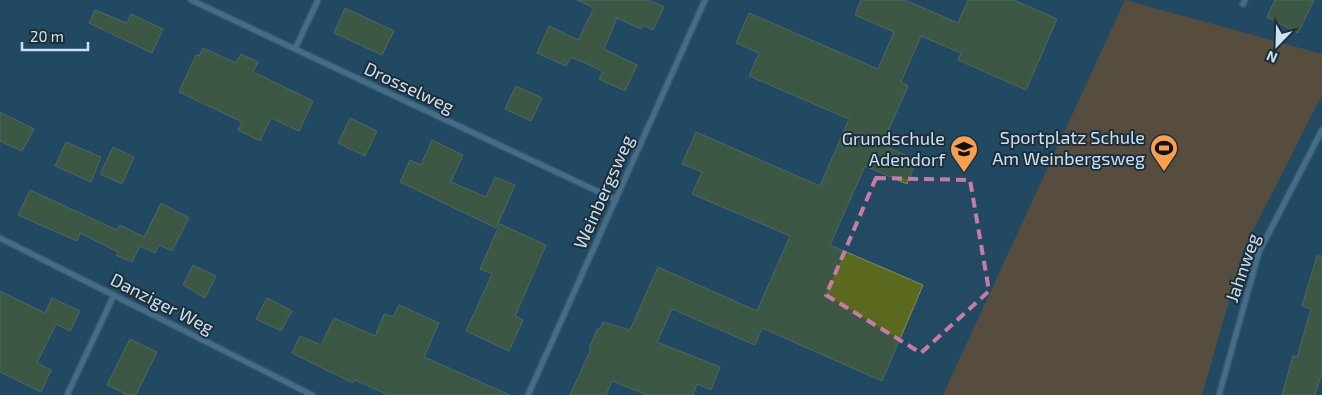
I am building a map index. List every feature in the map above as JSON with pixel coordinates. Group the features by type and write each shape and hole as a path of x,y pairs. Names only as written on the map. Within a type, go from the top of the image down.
{"street":[{"name":"Drosselweg","path":"191,0 616,200"},
{"path":"295,49 318,0"},
{"name":"Weinbergsweg","path":"528,395 705,0"},
{"name":"Jahnweg","path":"1219,395 1259,252 1322,130"},
{"name":"Danziger Weg","path":"0,238 312,395"},
{"path":"67,395 114,295"}],"highlighted area":[{"path":"876,178 970,180 989,291 921,353 826,295"}],"shaded area":[{"name":"Sportplatz Schule Am Weinbergsweg","path":"1125,0 1322,54 1322,95 1244,248 1202,395 943,395"}],"building":[{"path":"577,0 649,0 664,7 653,30 643,25 641,29 617,18 604,49 637,65 625,91 599,79 603,71 571,57 566,66 537,53 549,26 578,40 594,8"},
{"path":"861,0 905,0 958,23 968,0 1014,0 1057,19 1026,90 958,60 961,53 921,36 901,82 908,86 882,145 917,160 907,184 865,166 830,245 923,285 882,381 762,328 755,345 672,309 657,342 720,367 711,390 697,384 693,395 647,395 612,381 606,395 570,395 591,349 589,348 598,328 600,329 603,322 630,330 658,267 757,311 790,236 692,194 702,172 682,164 696,132 820,186 849,119 749,76 759,53 736,43 749,13 878,69 894,32 855,15"},
{"path":"1275,0 1314,0 1298,33 1267,17"},
{"path":"345,8 394,31 382,55 334,33"},
{"path":"95,10 127,23 131,14 163,29 152,53 89,23"},
{"path":"203,48 236,63 241,54 258,62 253,72 313,101 299,131 271,118 260,141 238,130 242,122 179,92 196,55 199,56"},
{"path":"516,86 542,98 531,121 505,109"},
{"path":"0,112 34,129 22,151 0,141"},
{"path":"350,118 377,131 365,156 338,143"},
{"path":"432,140 463,155 451,182 486,197 495,177 515,185 496,228 400,182 410,160 421,165"},
{"path":"66,142 101,157 91,182 55,166"},
{"path":"113,147 134,157 122,184 100,174"},
{"path":"30,190 117,230 120,225 144,237 161,203 189,218 172,251 159,245 155,253 140,246 132,262 116,255 118,252 80,233 77,241 18,215"},
{"path":"500,224 546,245 515,316 523,320 509,351 466,331 492,274 480,269"},
{"path":"1317,256 1322,256 1322,372 1315,395 1282,395 1293,356 1297,357 1311,309 1302,306"},
{"path":"193,265 216,276 205,298 183,285"},
{"path":"0,291 45,313 52,298 80,311 70,331 56,324 37,363 51,370 41,392 0,372"},
{"path":"267,298 292,311 281,331 256,319"},
{"path":"399,305 439,323 424,357 510,395 388,395 355,380 353,383 292,353 300,336 321,345 334,318 375,336 384,314 393,317"},
{"path":"130,339 157,352 136,395 128,395 107,385"}],"place":[{"name":"Sportplatz Schule Am Weinbergsweg","path":"1164,172"},
{"name":"Grundschule Adendorf","path":"964,173"}]}
